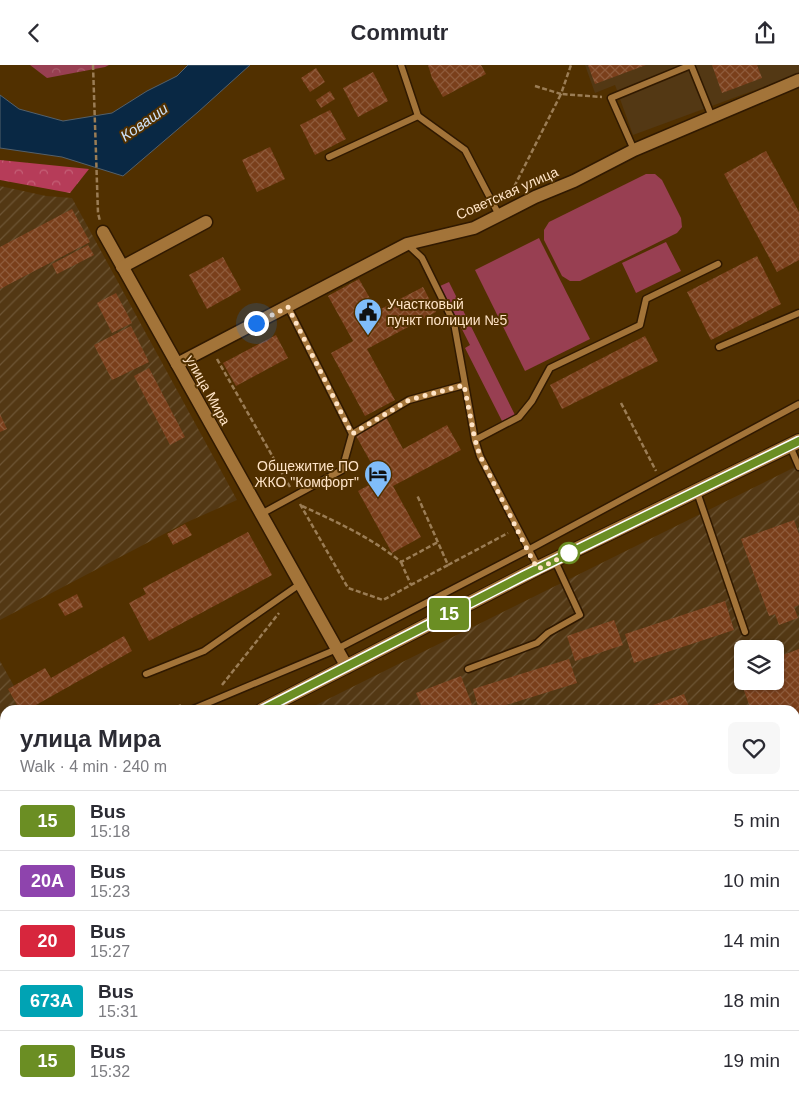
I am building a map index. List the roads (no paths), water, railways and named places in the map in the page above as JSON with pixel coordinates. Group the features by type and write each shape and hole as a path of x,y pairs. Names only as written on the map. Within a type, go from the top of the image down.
{"main road":[{"path":"272,705 538,569 794,443"}],"street":[{"name":"Советская улица","path":"177,364 407,244 474,227 535,197 574,181 634,149 799,81"},
{"path":"122,267 206,222"},
{"name":"улица Мира","path":"103,232 347,667"}],"lane":[{"path":"401,65 418,116 465,150 499,215"},
{"path":"634,149 610,98 691,65 712,117"},
{"path":"329,157 418,116"},
{"path":"407,244 422,258 454,323 464,385 480,456 538,569"},
{"path":"475,440 519,417 532,401 550,369 640,325 646,299 718,263"},
{"path":"261,514 342,470 352,434 288,307"},
{"path":"718,347 799,313"},
{"path":"352,434 409,400 464,385"},
{"path":"203,705 337,649 528,550 799,404"},
{"path":"794,443 799,467"},
{"path":"696,492 745,632"},
{"path":"468,669 537,643 548,633 580,615 555,561"},
{"path":"146,673 204,651 300,584"}],"water":[{"name":"Коваши","path":"188,65 250,65 123,176 62,157 0,148 0,95 19,109 63,121 112,113 147,91 177,76"}],"place":[{"name":"Участковый пункт полиции №5","path":"368,336"},
{"name":"Общежитие ПО ЖКО \"Комфорт\"","path":"378,498"}]}
